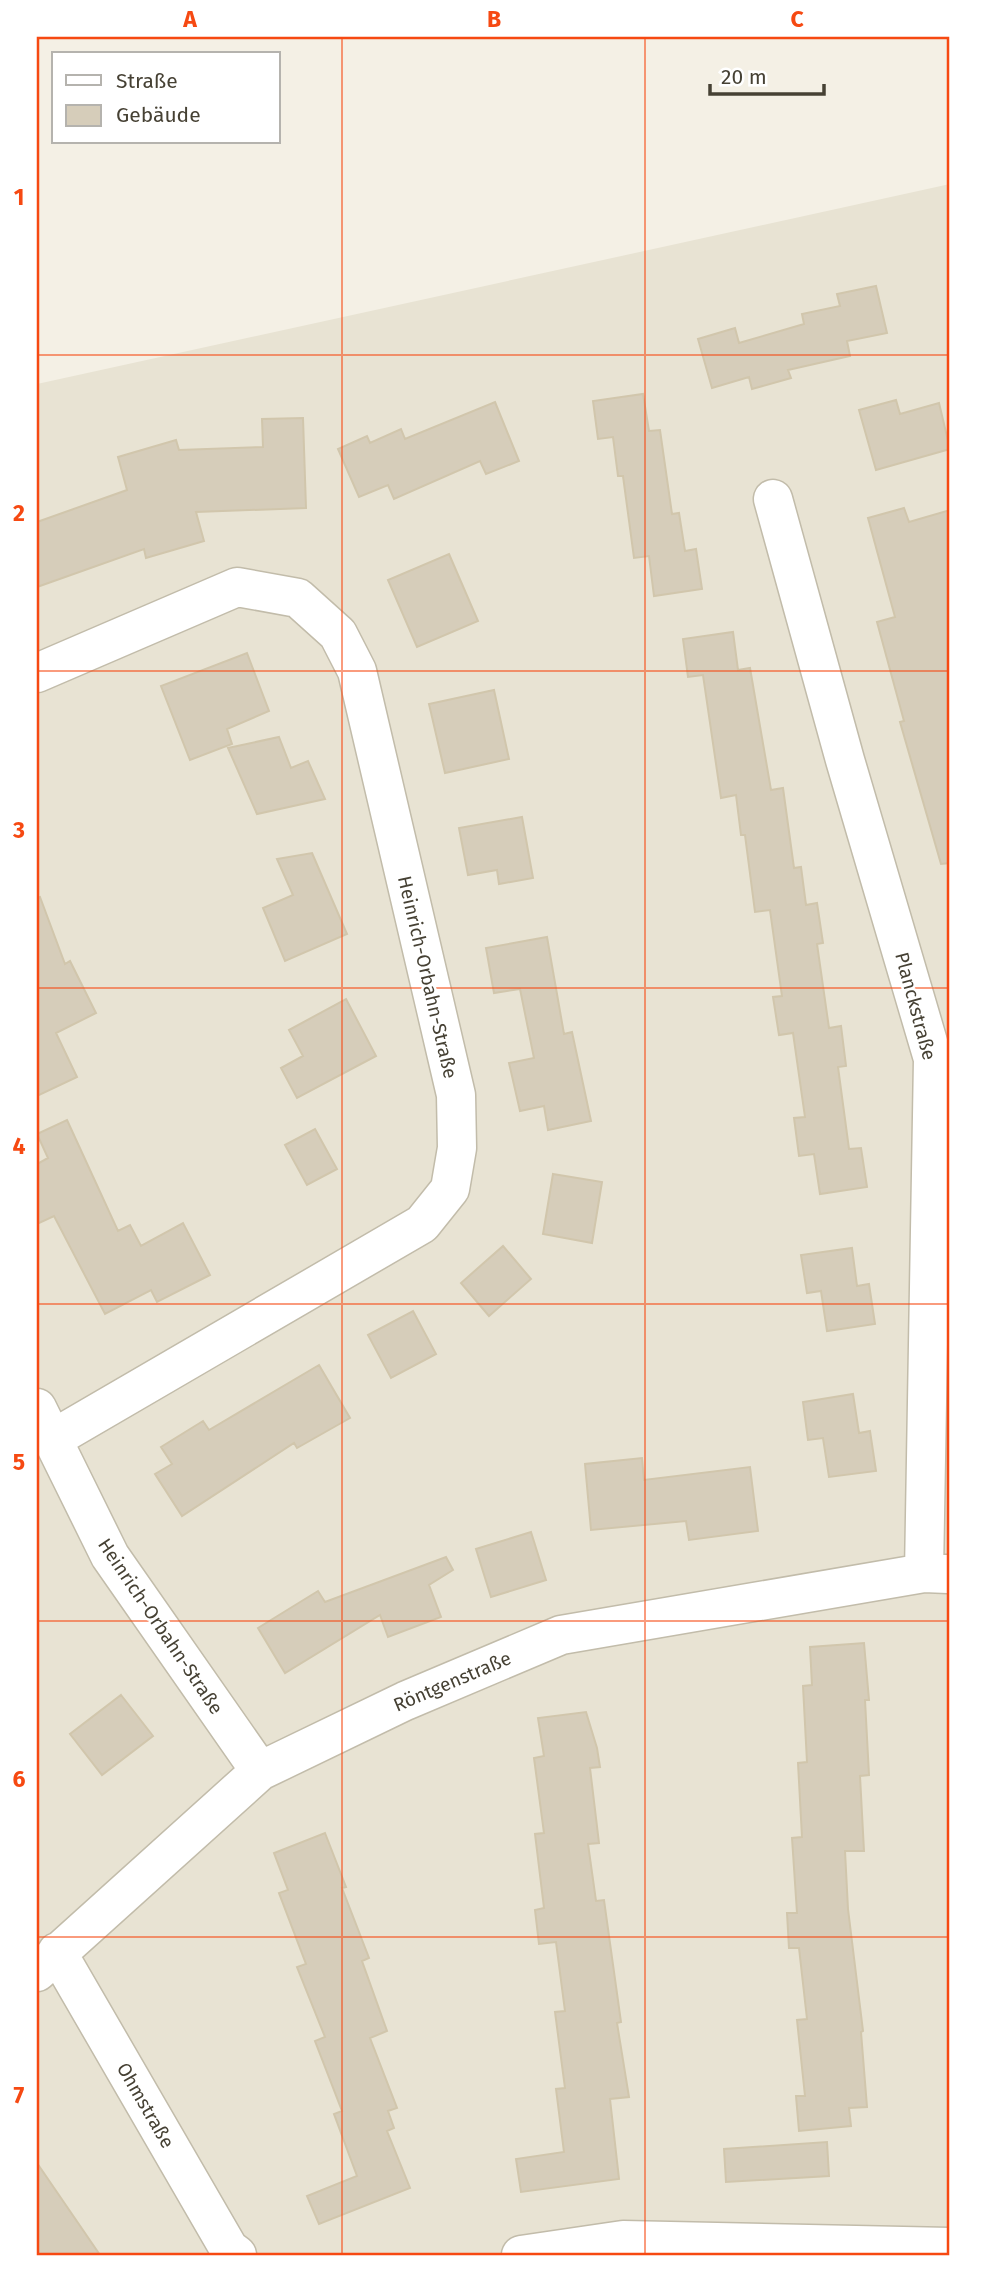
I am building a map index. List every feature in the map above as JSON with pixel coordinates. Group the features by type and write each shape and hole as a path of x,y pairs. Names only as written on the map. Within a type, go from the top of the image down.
{"street":[{"name":"Planckstraße","path":"773,499 845,760 942,1057 937,1574"},
{"name":"Heinrich-Orbahn-Straße","path":"37,673 237,587 298,598 338,634 357,671 456,1096 457,1148 450,1189 422,1224 44,1424 110,1556 260,1771"},
{"name":"Röntgenstraße","path":"47,1962 260,1771 405,1701 561,1635 937,1574"},
{"name":"Ohmstraße","path":"47,1962 229,2249 237,2255"},
{"path":"521,2255 623,2240 950,2247"}],"shaded area":[{"path":"950,184 950,2255 37,2255 37,384"}],"building":[{"path":"876,286 887,333 847,341 850,356 788,370 791,378 752,389 749,377 712,388 698,339 735,328 739,343 804,324 802,314 840,306 837,294"},
{"path":"643,394 649,431 660,430 672,514 679,513 685,551 696,549 702,589 654,596 649,556 634,558 623,476 618,476 613,437 598,439 593,401"},
{"path":"896,400 900,414 939,403 950,449 876,470 859,410"},
{"path":"495,402 519,461 486,474 480,461 394,499 388,485 359,497 338,449 367,436 370,443 401,429 405,439"},
{"path":"303,418 306,508 196,512 204,541 146,558 144,549 37,587 37,522 127,490 118,457 176,440 179,450 263,447 262,419"},
{"path":"904,508 909,522 950,510 950,863 941,864 900,722 904,721 877,622 895,617 868,518"},
{"path":"449,554 478,621 417,647 388,580"},
{"path":"733,632 738,670 750,668 771,790 783,788 794,868 801,867 806,905 817,903 823,943 817,944 829,1028 841,1026 846,1066 838,1067 849,1149 861,1148 867,1187 820,1194 814,1154 799,1156 794,1118 805,1117 793,1033 779,1035 773,997 782,996 770,910 755,912 745,835 741,835 736,795 721,798 703,675 688,677 683,639"},
{"path":"247,653 269,711 227,729 232,744 190,760 161,686"},
{"path":"494,690 509,759 445,773 429,704"},
{"path":"279,737 291,768 308,761 325,799 257,814 228,748"},
{"path":"522,817 533,878 499,884 497,870 468,875 459,828"},
{"path":"312,853 347,934 285,961 263,908 293,895 277,859"},
{"path":"40,897 65,964 70,961 96,1013 56,1033 77,1077 37,1096 37,898"},
{"path":"547,937 564,1034 572,1032 591,1121 548,1130 544,1106 520,1111 509,1063 534,1058 520,989 494,993 486,948"},
{"path":"346,999 376,1056 297,1098 281,1068 303,1056 289,1030"},
{"path":"67,1120 118,1231 130,1225 141,1246 183,1223 210,1275 157,1302 151,1290 105,1314 54,1216 37,1224 37,1164 48,1158 37,1134"},
{"path":"315,1129 337,1169 307,1185 285,1145"},
{"path":"553,1174 602,1182 592,1243 543,1234"},
{"path":"503,1246 531,1279 489,1316 461,1283"},
{"path":"852,1248 857,1286 869,1284 875,1324 827,1331 821,1291 807,1293 801,1255"},
{"path":"413,1311 436,1354 391,1378 368,1335"},
{"path":"319,1365 350,1418 297,1448 294,1443 182,1516 155,1474 172,1464 161,1447 203,1421 209,1430"},
{"path":"853,1394 859,1433 870,1431 876,1471 829,1477 823,1438 808,1440 803,1402"},
{"path":"642,1458 644,1480 750,1467 758,1531 689,1540 686,1521 591,1530 585,1464"},
{"path":"531,1532 546,1580 491,1597 476,1549"},
{"path":"446,1557 453,1570 429,1585 441,1617 388,1637 380,1615 285,1673 258,1628 318,1591 325,1602"},
{"path":"864,1643 869,1700 865,1700 869,1775 860,1776 864,1851 845,1851 848,1909 863,2031 867,2107 849,2108 851,2126 799,2131 796,2096 805,2096 797,2020 807,2019 799,1948 789,1948 787,1913 797,1913 792,1838 802,1837 798,1763 807,1762 803,1686 812,1685 810,1647"},
{"path":"121,1695 153,1736 102,1775 70,1734"},
{"path":"586,1712 600,1767 590,1768 599,1843 588,1844 596,1901 604,1900 621,2022 617,2023 629,2097 610,2099 619,2179 521,2192 516,2159 564,2152 556,2089 565,2088 555,2012 565,2011 556,1942 539,1944 535,1910 544,1908 535,1834 544,1833 534,1758 544,1756 538,1718"},
{"path":"325,1833 346,1887 342,1888 369,1958 362,1961 387,2031 370,2038 397,2108 388,2111 394,2128 387,2131 410,2188 319,2224 307,2196 357,2176 334,2114 342,2111 315,2041 325,2037 297,1967 306,1964 279,1893 288,1890 274,1853"},
{"path":"827,2142 829,2176 726,2182 724,2149"},
{"path":"37,2163 100,2255 37,2255"}]}
